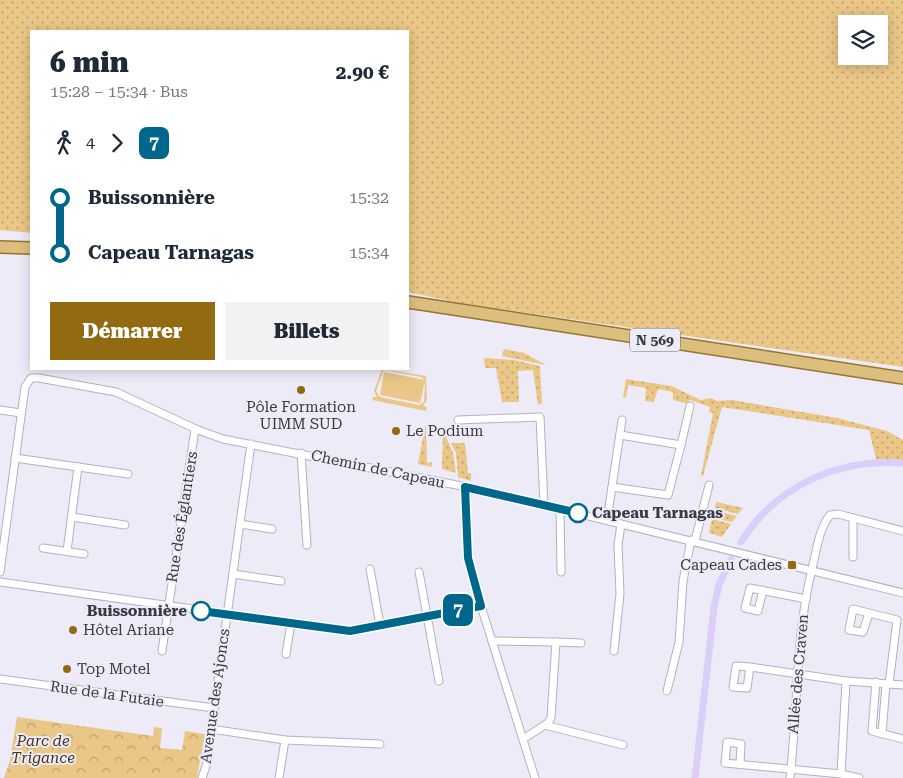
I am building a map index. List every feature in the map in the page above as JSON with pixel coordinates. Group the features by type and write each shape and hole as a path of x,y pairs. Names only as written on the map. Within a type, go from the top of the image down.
{"main road":[{"path":"0,247 30,248"},
{"name":"N 569","path":"409,302 903,378"}],"street":[{"name":"Chemin de Capeau","path":"21,413 27,381 31,378 116,392 195,429 223,439 301,453 560,508 903,593"},
{"path":"612,487 668,495 690,406"},
{"path":"0,410 21,413 0,572"},
{"path":"458,420 540,417 544,505"},
{"path":"607,520 622,420"},
{"name":"Rue des Églantiers","path":"162,650 195,429"},
{"path":"620,435 681,445"},
{"name":"Avenue des Ajoncs","path":"202,778 211,729 251,444"},
{"path":"301,453 308,545"},
{"path":"15,458 128,474"},
{"path":"67,551 78,467"},
{"path":"667,691 679,642 683,581 709,485"},
{"path":"465,487 468,558 481,606 535,778"},
{"path":"560,508 561,572"},
{"name":"Allée des Craven","path":"790,778 796,673 812,571 824,523 830,515 838,514 853,518"},
{"path":"72,517 125,525"},
{"path":"853,557 853,518 903,531"},
{"path":"240,524 272,530"},
{"path":"614,652 620,594 618,545 621,524"},
{"path":"43,548 84,554"},
{"path":"370,569 380,625"},
{"path":"419,572 439,681"},
{"path":"233,574 281,581"},
{"path":"0,582 350,631 481,606"},
{"path":"763,590 806,600"},
{"path":"869,613 897,620 887,684 882,734"},
{"path":"286,654 291,623"},
{"path":"492,641 581,643"},
{"path":"523,739 545,725 551,718 556,642"},
{"path":"750,667 846,680 903,685"},
{"name":"Rue de la Futaie","path":"0,679 214,708"},
{"path":"841,774 846,680"},
{"path":"876,682 872,731 903,739"},
{"path":"545,725 622,745"},
{"path":"211,729 285,740 380,744"},
{"path":"279,778 285,740"},
{"path":"740,764 841,774 859,778"}],"green space":[{"path":"0,0 903,0 903,367 459,303 409,292 409,30 30,30 30,233 0,230"},
{"path":"504,349 524,353 546,365 502,356"},
{"path":"484,358 514,360 540,366 542,403 538,405 533,370 518,371 519,402 502,402 496,368 485,368"},
{"path":"382,370 384,370 388,370 426,376 427,400 423,406 427,407 426,411 372,400 373,397 377,397 374,391","holes":["384,370 421,377 425,380 384,372 380,395 420,403 425,381 424,402 419,405 380,397 376,391"]},
{"path":"626,379 671,386 701,400 711,398 717,401 732,400 837,418 887,431 903,440 903,460 876,459 869,430 722,407 703,476 701,476 713,413 709,412 710,407 690,400 686,403 673,400 673,392 658,389 654,402 645,401 646,388 628,385 626,398 623,397"},
{"path":"426,423 427,463 432,462 432,467 418,464"},
{"path":"443,430 453,453 456,473 442,469"},
{"path":"451,443 465,443 468,473 471,473 471,481 458,477 456,453"},
{"path":"716,502 743,508 738,514 715,508"},
{"path":"714,510 737,516 732,522 713,518"},
{"path":"712,519 731,524 722,537 709,533"},
{"name":"Parc de Trigance","path":"17,717 153,736 154,727 162,728 160,748 182,750 185,731 205,734 197,778 4,778 10,760"}],"waterway":[{"path":"741,542 772,505 791,491 811,480 832,471 855,466 903,463"},
{"path":"695,778 714,607 719,585 731,559"}],"bus line":[{"name":"7","path":"201,611 350,631 481,606 468,558 464,500 465,487 578,513"}],"place":[{"name":"Pôle Formation UIMM SUD","path":"301,390"},
{"name":"Le Podium","path":"396,431"},
{"name":"Capeau Tarnagas","path":"578,513"},
{"name":"Capeau Cades","path":"792,565"},
{"name":"Buissonnière","path":"201,611"},
{"name":"Hôtel Ariane","path":"73,630"},
{"name":"Top Motel","path":"67,669"}]}
